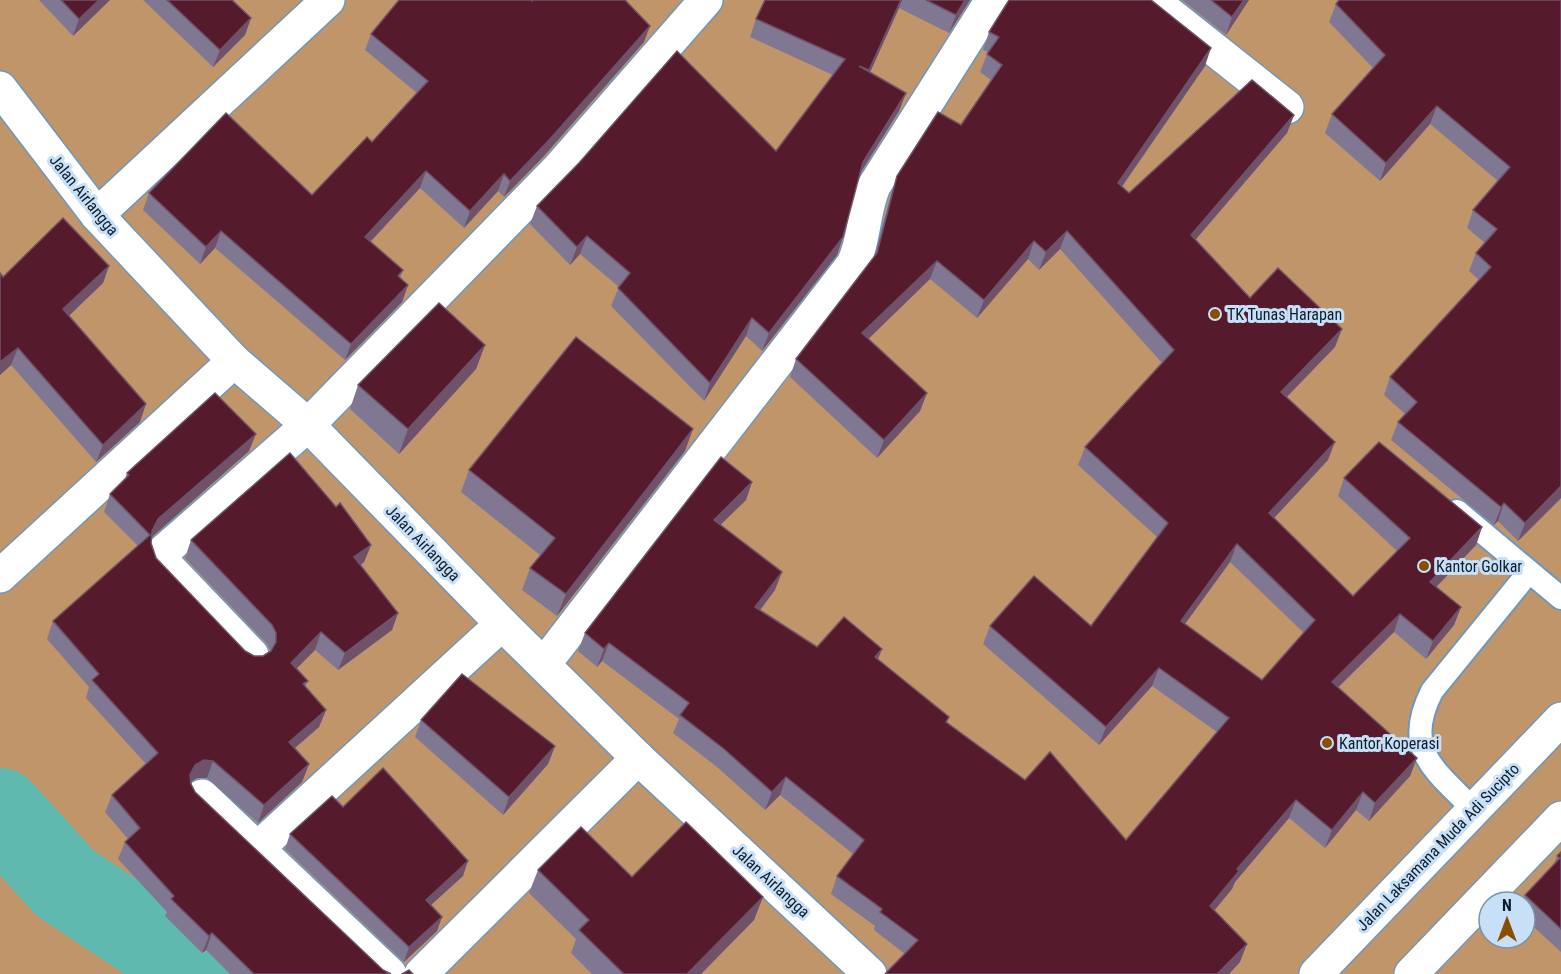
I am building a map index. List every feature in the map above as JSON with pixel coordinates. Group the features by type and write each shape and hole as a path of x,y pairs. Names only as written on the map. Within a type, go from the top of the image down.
{"street":[{"path":"97,215 328,0"},
{"path":"252,655 163,562 162,555 308,425 558,169 706,0"},
{"path":"545,663 853,264 862,244 866,204 874,186 992,0"},
{"path":"1152,0 1287,108"},
{"name":"Jalan Airlangga","path":"0,88 97,215 234,362 308,425 502,624 545,663 638,758 870,974"},
{"path":"0,576 234,362"},
{"path":"258,848 502,624"},
{"name":"Jalan Laksamana Muda Adi Sucipto","path":"1316,974 1561,719"},
{"path":"421,974 638,758"},
{"path":"202,796 390,974"},
{"path":"1411,974 1561,818"}],"lane":[{"path":"1438,496 1561,598"},
{"path":"1474,810 1422,752 1418,734 1420,714 1432,691 1529,572"}],"shaded area":[{"path":"0,0 1561,0 1561,974 0,974"}],"building":[{"path":"61,0 99,0 79,19"},
{"path":"167,0 232,0 251,18 220,50"},
{"path":"399,0 625,0 650,26 510,181 504,174 470,211 426,171 365,237 403,270 398,276 408,285 351,344 221,231 206,247 149,193 226,113 312,195 367,137 372,142 428,81 371,34"},
{"path":"765,0 901,0 869,70 859,66 906,93 863,162 843,237 769,333 752,318 710,383 618,288 630,273 587,236 577,247 537,206 579,163 677,51 776,151 845,59 756,19"},
{"path":"926,0 965,0 956,15"},
{"path":"1009,0 1151,0 1211,48 1118,183 1129,193 1252,80 1294,115 1191,235 1250,298 1278,268 1342,329 1281,392 1335,442 1269,513 1353,596 1410,538 1344,478 1379,442 1482,527 1430,582 1461,607 1433,641 1400,614 1332,682 1417,758 1375,803 1363,792 1332,830 1296,800 1237,869 1239,871 1210,906 1247,944 1217,974 885,974 918,940 880,912 882,909 837,876 864,840 786,777 772,792 724,749 680,715 689,703 609,643 604,649 585,633 721,457 752,482 714,520 782,572 755,607 817,647 844,617 882,649 875,657 949,717 946,722 1025,780 1050,752 1126,840 1229,718 1159,668 1106,727 990,626 1034,576 1091,626 1168,523 1085,447 1174,350 1067,231 1046,252 1034,241 984,300 937,261 862,333 927,393 884,440 796,359 877,253 897,176 938,112 961,125 1002,65 987,54 999,37 989,32","holes":["1237,544 1315,620 1262,680 1181,621"]},
{"path":"1211,0 1244,0 1232,17"},
{"path":"1339,0 1561,0 1561,486 1525,523 1504,503 1501,507 1398,422 1417,402 1390,377 1491,267 1476,253 1497,229 1473,210 1510,167 1437,106 1386,163 1332,114 1385,55 1336,4"},
{"path":"63,218 109,266 63,309 146,404 103,445 18,348 0,362 0,273 3,277"},
{"path":"439,303 485,345 408,429 358,385"},
{"path":"576,337 693,429 566,594 530,568 555,538 469,470"},
{"path":"215,393 256,434 158,519 152,531 151,543 156,558 245,651 254,656 263,656 271,651 276,642 276,633 272,625 191,540 290,453 336,507 340,503 371,545 354,557 398,613 345,653 321,632 291,663 308,681 303,684 326,710 289,742 309,764 264,805 213,761 204,760 195,765 190,775 191,784 195,792 383,970 391,974 254,974 212,933 209,936 171,899 174,896 125,842 140,828 112,795 158,753 92,680 99,674 53,621 150,535 110,494 129,475 127,473"},
{"path":"462,674 555,746 509,797 421,720"},
{"path":"383,768 468,861 426,900 442,917 409,947 290,834 332,796 343,807"},
{"path":"686,822 763,897 687,974 624,974 579,930 589,920 538,870 581,827 632,877"},
{"path":"1561,852 1561,929 1537,906 1537,890 1530,890 1560,858 1557,856"}],"waterway":[{"path":"0,811 65,883 202,974"}],"place":[{"name":"TK Tunas Harapan","path":"1215,314"},
{"name":"Kantor Golkar","path":"1424,566"},
{"name":"Kantor Koperasi","path":"1327,743"}]}
